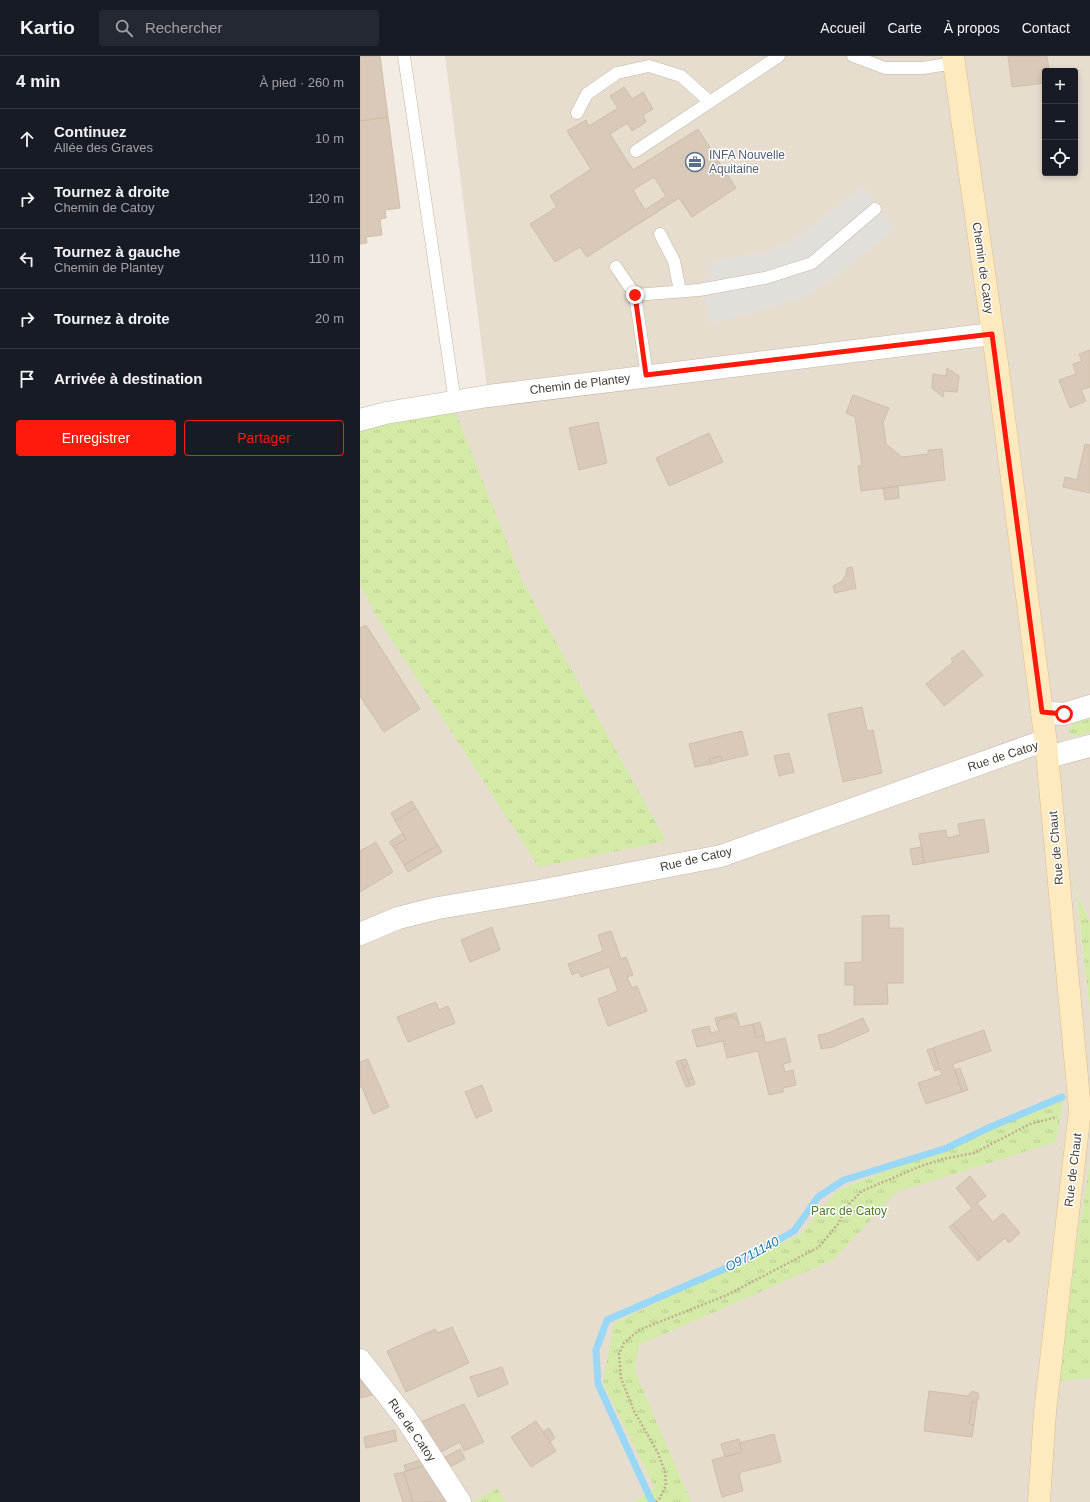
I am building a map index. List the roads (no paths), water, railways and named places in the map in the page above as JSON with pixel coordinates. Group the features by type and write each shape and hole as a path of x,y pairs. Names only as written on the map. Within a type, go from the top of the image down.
{"street":[{"name":"Chemin de Catoy","path":"954,59 1047,750"},
{"name":"Chemin de Plantey","path":"360,420 386,413 455,402 646,375 992,334"},
{"path":"1042,712 1064,714 1090,706"},
{"name":"Rue de Catoy","path":"360,934 398,918 438,908 539,891 721,856 1035,744 1047,750 1090,746"},
{"name":"Rue de Chaut","path":"1039,1502 1045,1412 1080,1110 1047,750"},
{"name":"Rue de Catoy","path":"360,1360 407,1420 460,1502"}],"lane":[{"path":"404,56 455,402"},
{"path":"636,151 780,56"},
{"path":"853,56 885,68 924,68 954,59"},
{"path":"577,113 587,94 617,73 649,66 681,76 710,102"},
{"path":"635,295 680,291 766,278 812,263 875,210"},
{"path":"660,234 674,261 680,291"},
{"path":"616,267 635,295 646,375"}],"waterway":[{"name":"O9711140","path":"652,1502 598,1384 596,1350 607,1320 738,1263 794,1231 818,1197 844,1180 947,1148 988,1128 1062,1097"}],"place":[{"name":"INFA Nouvelle Aquitaine","path":"695,162"}],"park label":[{"name":"Parc de Catoy","path":"849,1211"}]}
